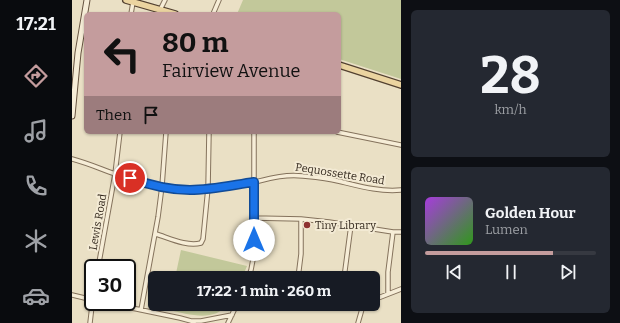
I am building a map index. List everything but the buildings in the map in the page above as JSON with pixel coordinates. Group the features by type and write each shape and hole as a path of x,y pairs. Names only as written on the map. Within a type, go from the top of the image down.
{"main road":[{"path":"126,0 144,3 168,12"},
{"path":"341,66 401,85"}],"street":[{"path":"85,12 87,0"},
{"path":"160,10 165,0"},
{"path":"214,12 219,0"},
{"path":"131,12 133,2"},
{"path":"72,116 78,53 84,18"},
{"path":"341,133 401,145"},
{"name":"Lewis Road","path":"100,259 115,174 120,134"},
{"path":"141,310 156,234 162,186 166,134"},
{"path":"156,234 187,244 201,243 203,239 208,188 210,134"},
{"path":"251,271 254,254 254,134"},
{"name":"Pequossette Road","path":"72,159 144,183 174,189 190,190 208,188 254,182 288,175 336,180 382,190 401,190"},
{"path":"254,218 301,219 401,232"},
{"path":"299,271 301,254 301,219"},
{"path":"345,271 351,226"},
{"path":"388,294 388,272 393,232"},
{"path":"380,297 401,290"},
{"path":"72,295 84,297"},
{"path":"136,309 192,322 232,315"},
{"path":"90,323 92,311"},
{"path":"228,323 234,311"},
{"path":"358,323 361,311"}],"green space":[{"path":"243,0 401,0 401,79 341,60 341,12 238,12"},
{"path":"181,250 247,266 245,271 176,271"},
{"path":"173,311 220,311 215,314 208,315 192,315"}],"place":[{"name":"Tiny Library","path":"307,225"}],"route":[{"path":"130,178 144,183 174,189 190,190 254,182 254,240"}]}
